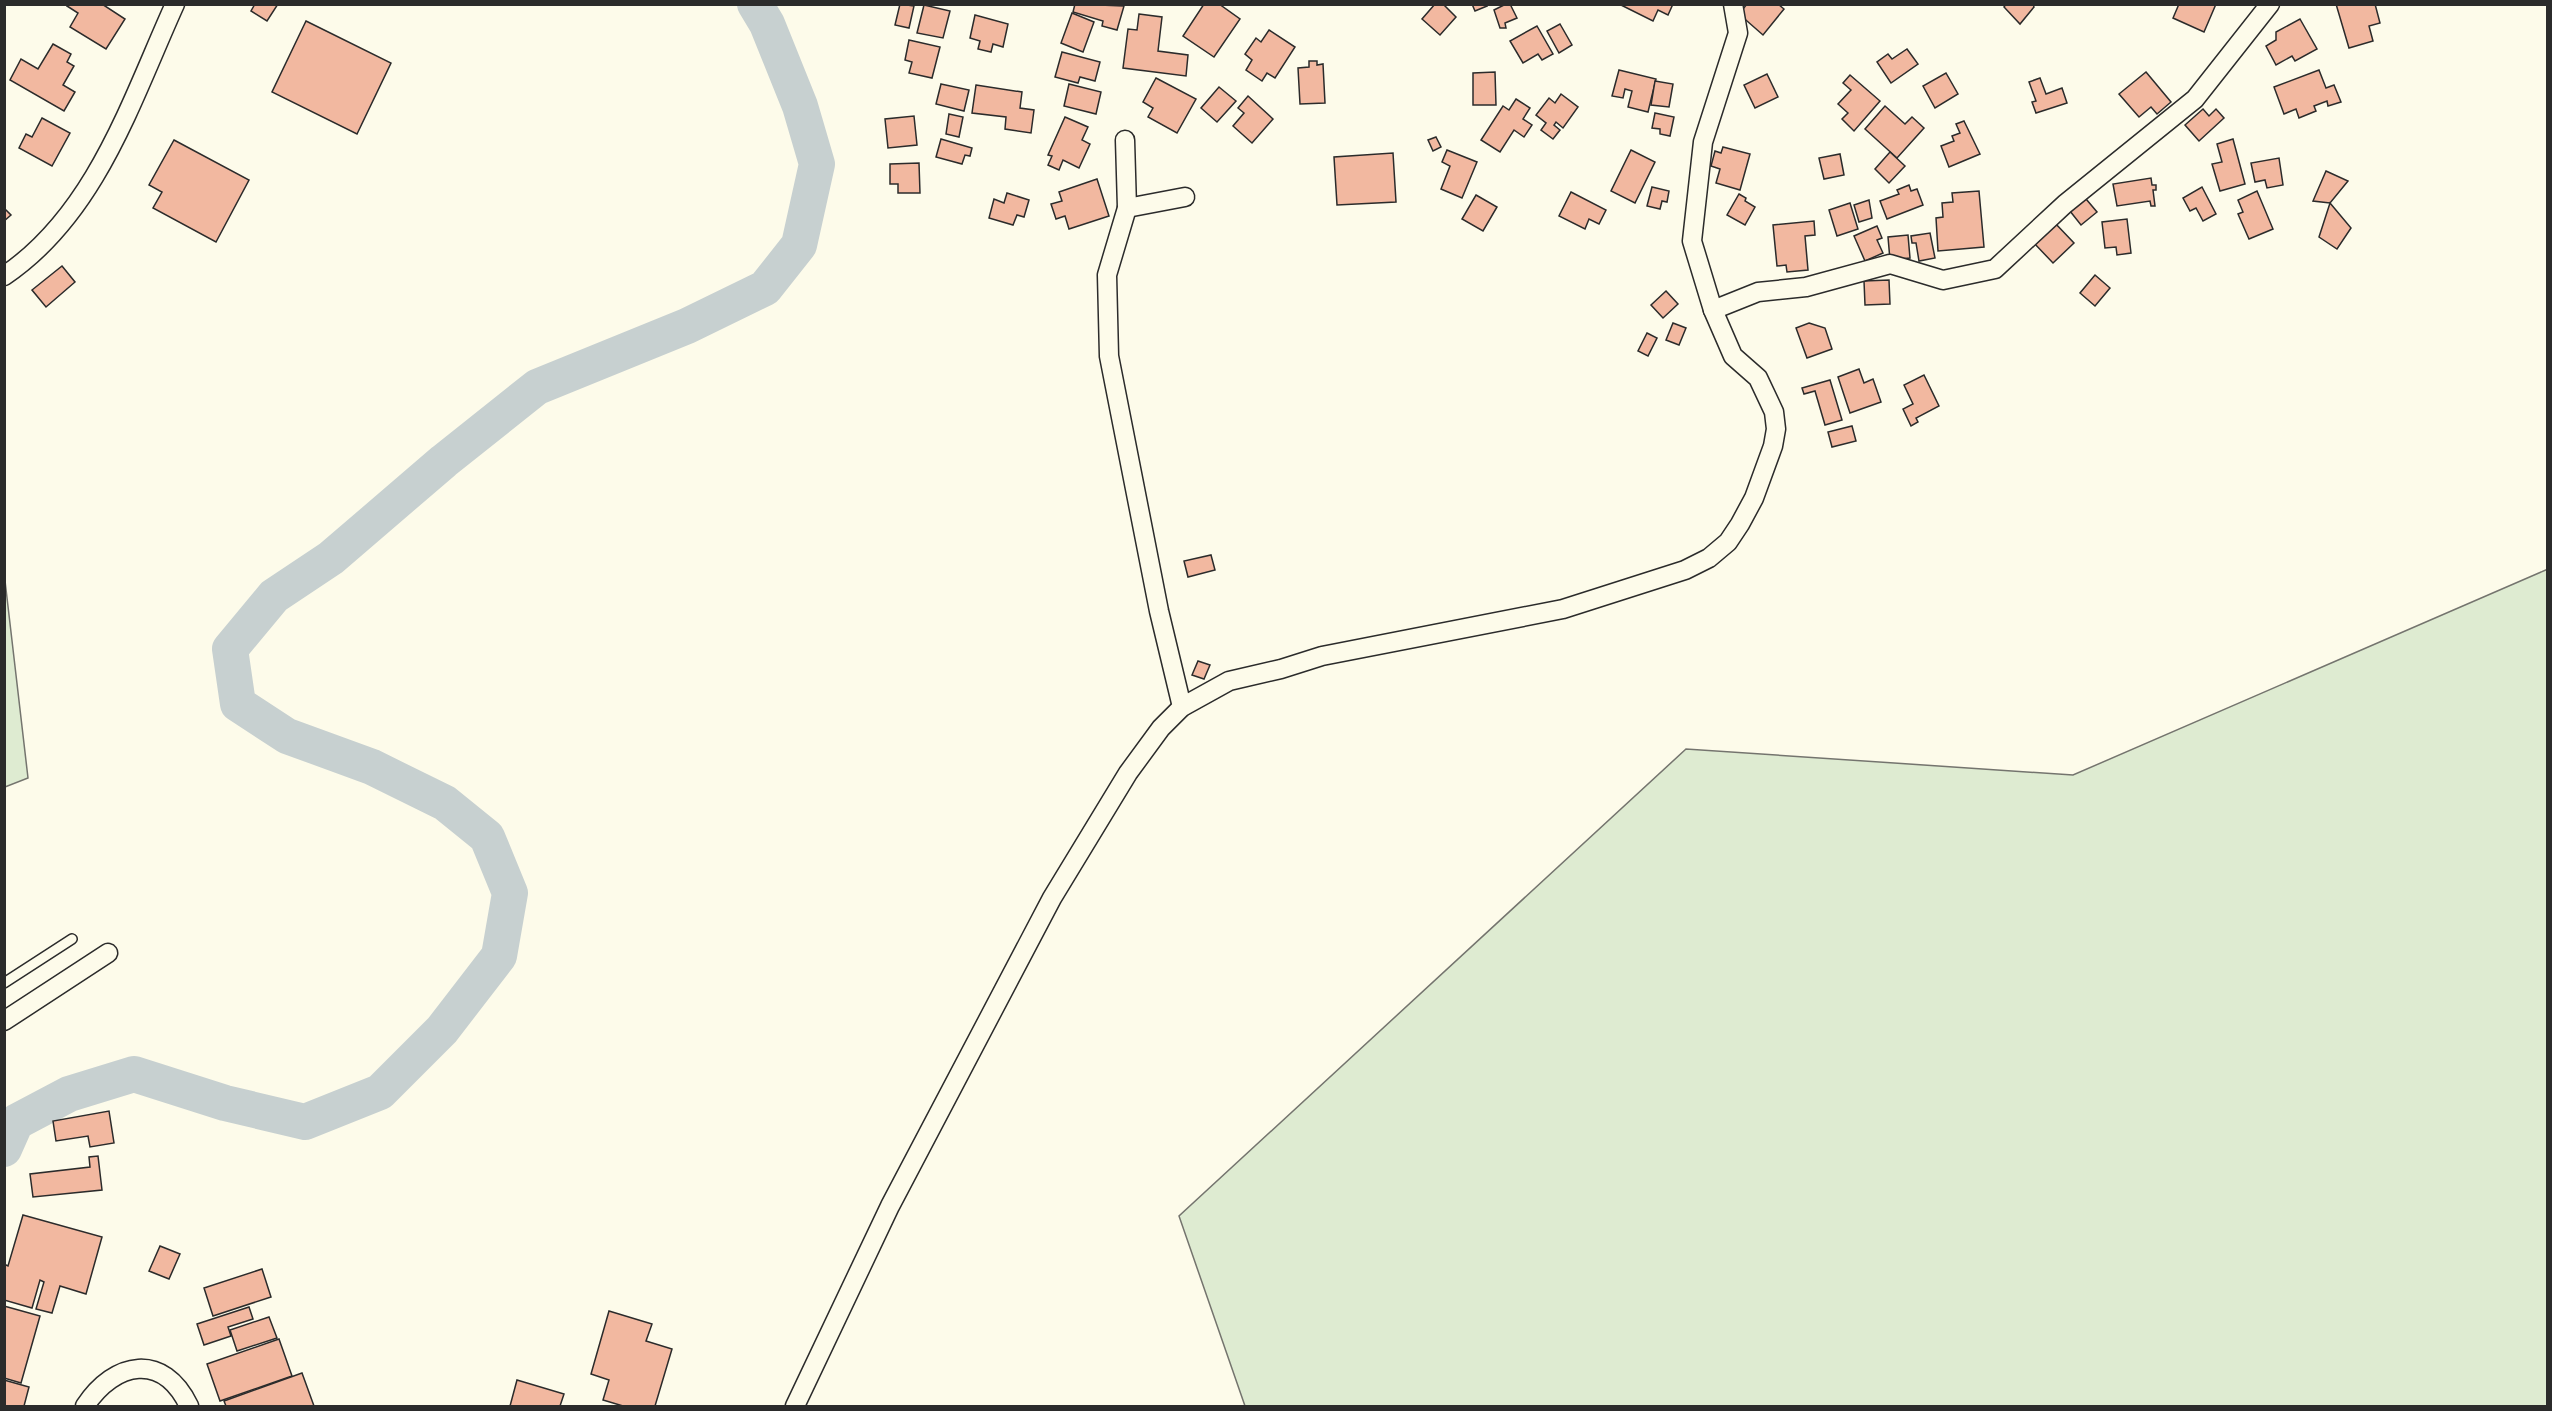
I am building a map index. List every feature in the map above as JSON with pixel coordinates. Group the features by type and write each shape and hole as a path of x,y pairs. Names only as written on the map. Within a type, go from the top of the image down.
{"street":[{"path":"4,276 57,232 81,198 106,156 174,4"},
{"path":"795,1407 890,1206 1052,898 1128,773 1161,728 1182,707 1229,681 1322,656 1563,609 1684,570 1709,558 1728,542 1754,498 1776,429 1774,412 1758,378 1733,356 1713,310 1692,241 1703,142 1738,33 1733,4"},
{"path":"1713,310 1758,292 1806,286 1890,264 1943,280 1995,268 2065,204 2195,99 2270,4"},
{"path":"1125,140 1127,208 1107,275 1109,356 1159,611 1182,707"},
{"path":"1127,208 1185,197"},
{"path":"4,1021 108,953"},
{"path":"85,1407 106,1381 118,1374 142,1369 168,1376 178,1386 189,1407"}],"lane":[{"path":"4,983 72,939"}],"green space":[{"path":"2548,569 2547,1406 1245,1406 1179,1216 1686,749 2073,775"},
{"path":"4,572 28,778 5,787 4,787"}],"building":[{"path":"69,4 102,4 125,19 106,49 70,27 78,13 67,6"},
{"path":"255,4 278,4 267,21 251,11"},
{"path":"900,4 914,6 909,28 895,25"},
{"path":"1075,4 1124,6 1117,30 1102,26 1103,21 1073,12"},
{"path":"1204,4 1219,4 1240,19 1214,57 1183,36"},
{"path":"1435,4 1443,4 1456,17 1440,35 1422,19"},
{"path":"1472,4 1486,4 1487,6 1475,11"},
{"path":"1510,4 1517,18 1505,23 1506,28 1500,28 1494,10"},
{"path":"1619,4 1673,4 1668,15 1658,10 1653,21"},
{"path":"1747,4 1778,4 1784,9 1763,35 1739,14"},
{"path":"2006,4 2033,4 2034,7 2020,24 2004,7"},
{"path":"2179,4 2216,4 2204,32 2173,18"},
{"path":"2336,4 2375,4 2380,23 2369,26 2373,41 2349,48"},
{"path":"924,5 950,11 943,38 917,33"},
{"path":"1072,13 1094,22 1083,52 1061,43"},
{"path":"1139,14 1162,17 1158,51 1188,55 1186,76 1123,68 1128,29 1137,30"},
{"path":"975,15 1008,24 1003,47 993,44 991,52 978,49 980,41 970,38"},
{"path":"2300,19 2317,49 2295,61 2292,56 2276,65 2266,46 2276,40 2276,32"},
{"path":"306,21 391,63 357,134 272,92"},
{"path":"1560,24 1572,45 1559,53 1547,31"},
{"path":"1537,26 1553,54 1542,60 1538,54 1523,63 1510,41"},
{"path":"1269,30 1295,47 1275,78 1267,73 1262,81 1246,70 1252,60 1245,54 1256,38 1261,42"},
{"path":"909,40 940,47 932,78 909,73 912,62 905,60"},
{"path":"53,44 71,54 67,62 74,66 63,85 75,92 64,111 10,80 21,59 38,69"},
{"path":"1907,49 1918,64 1891,83 1877,62 1888,54 1892,59"},
{"path":"1062,52 1100,62 1095,81 1080,77 1078,83 1055,77"},
{"path":"1309,61 1317,61 1317,65 1323,64 1325,103 1300,104 1298,68 1309,67"},
{"path":"1619,70 1656,79 1648,112 1628,107 1632,91 1625,89 1623,98 1612,96"},
{"path":"2319,70 2326,88 2334,85 2341,102 2328,106 2327,101 2314,106 2316,111 2299,118 2296,109 2284,114 2274,87"},
{"path":"1495,72 1496,105 1473,105 1473,73"},
{"path":"2146,72 2171,102 2157,114 2151,107 2139,117 2119,94"},
{"path":"1946,73 1958,94 1935,108 1923,86"},
{"path":"1767,74 1778,97 1755,108 1744,85"},
{"path":"1850,75 1880,101 1854,131 1842,119 1848,113 1838,104 1851,90 1843,83"},
{"path":"1156,78 1196,99 1177,133 1148,117 1153,108 1143,102"},
{"path":"2040,78 2046,94 2062,88 2067,103 2036,113 2032,102 2036,101 2029,82"},
{"path":"1655,81 1673,84 1669,107 1651,105"},
{"path":"941,84 969,90 964,111 936,104"},
{"path":"1069,84 1101,92 1096,114 1064,106"},
{"path":"976,85 1022,92 1020,108 1034,110 1031,133 1005,129 1006,117 972,113"},
{"path":"1219,87 1236,101 1217,122 1201,108"},
{"path":"1561,94 1578,107 1563,128 1556,122 1554,125 1560,130 1553,139 1541,130 1546,123 1536,115 1549,98 1555,103"},
{"path":"1248,96 1273,119 1252,143 1233,126 1244,113 1238,108"},
{"path":"1516,99 1530,108 1523,119 1532,125 1524,137 1514,130 1500,152 1481,140 1503,106 1509,110"},
{"path":"1885,106 1905,124 1912,117 1924,128 1897,158 1865,129"},
{"path":"2203,109 2209,116 2216,109 2224,118 2199,141 2185,125"},
{"path":"1655,113 1674,117 1670,136 1660,134 1660,129 1652,128"},
{"path":"949,114 963,117 959,137 946,134"},
{"path":"914,116 917,145 888,148 885,119"},
{"path":"1065,117 1088,127 1082,140 1090,144 1079,168 1063,160 1059,170 1048,165 1052,156 1048,155"},
{"path":"42,118 70,133 52,166 19,148 26,134 32,137"},
{"path":"1964,121 1980,154 1949,167 1941,146 1954,141 1952,136 1960,133 1956,124"},
{"path":"1436,137 1441,147 1433,151 1428,140"},
{"path":"941,139 972,148 970,156 965,155 962,164 936,157"},
{"path":"2233,139 2245,184 2220,191 2212,164 2222,162 2217,144"},
{"path":"174,140 249,180 216,242 153,208 162,192 149,185"},
{"path":"1723,147 1750,154 1740,190 1716,183 1720,169 1711,166 1715,151 1721,153"},
{"path":"1447,150 1477,162 1462,198 1441,189 1450,166 1442,162"},
{"path":"1631,150 1655,162 1635,203 1611,191"},
{"path":"1890,152 1905,166 1889,183 1875,169"},
{"path":"1393,153 1396,202 1337,205 1334,157"},
{"path":"1840,154 1844,175 1824,179 1819,158"},
{"path":"2279,158 2283,185 2267,188 2265,180 2255,182 2251,163"},
{"path":"919,163 920,193 898,193 898,184 890,184 890,164"},
{"path":"2326,171 2348,181 2330,203 2313,201"},
{"path":"2151,178 2152,185 2156,185 2156,190 2153,190 2155,206 2151,206 2150,201 2117,206 2113,184"},
{"path":"1097,179 1109,216 1069,229 1065,216 1056,219 1051,204 1062,201 1059,192"},
{"path":"1909,185 1911,191 1917,189 1923,205 1887,219 1880,201 1899,194 1897,190"},
{"path":"1652,187 1669,191 1667,202 1662,201 1660,209 1647,206"},
{"path":"2202,187 2216,214 2203,221 2196,208 2190,211 2183,198"},
{"path":"1979,191 1984,247 1938,251 1936,218 1943,217 1942,203 1953,202 1952,193"},
{"path":"2257,191 2273,229 2249,239 2238,214 2243,212 2238,200"},
{"path":"1571,192 1606,210 1599,224 1589,219 1585,229 1559,216"},
{"path":"1007,193 1029,200 1024,217 1017,215 1013,225 989,218 994,199 1004,203"},
{"path":"2081,193 2097,212 2081,225 2066,206"},
{"path":"1739,194 1755,207 1745,225 1727,215"},
{"path":"1476,195 1497,207 1483,231 1462,219"},
{"path":"1869,200 1872,218 1859,222 1854,205"},
{"path":"1850,203 1858,229 1837,236 1829,210"},
{"path":"2330,203 2351,228 2337,249 2319,237"},
{"path":"4,208 11,215 4,221"},
{"path":"2127,219 2131,253 2117,255 2116,247 2105,248 2102,222"},
{"path":"1814,221 1815,235 1805,236 1808,270 1787,272 1786,265 1777,266 1773,225"},
{"path":"2054,222 2074,243 2053,263 2033,242"},
{"path":"1877,226 1882,238 1877,240 1883,253 1865,261 1854,236"},
{"path":"1930,233 1935,258 1919,261 1916,243 1912,243 1911,236"},
{"path":"1908,235 1910,258 1890,260 1888,237"},
{"path":"62,266 75,282 46,307 32,290"},
{"path":"2095,275 2110,288 2095,306 2080,293"},
{"path":"1889,280 1890,304 1865,305 1864,281"},
{"path":"1666,291 1678,304 1663,318 1651,305"},
{"path":"1673,323 1686,328 1679,345 1666,340"},
{"path":"1809,323 1825,328 1832,349 1807,358 1796,328"},
{"path":"1647,333 1657,338 1648,356 1638,351"},
{"path":"1859,369 1864,383 1873,379 1881,402 1850,413 1838,377"},
{"path":"1924,375 1939,406 1916,418 1918,422 1911,426 1903,409 1913,404 1904,385"},
{"path":"1830,380 1842,420 1825,425 1815,391 1804,394 1802,388"},
{"path":"1852,426 1856,441 1832,447 1828,432"},
{"path":"1211,555 1215,570 1188,577 1184,561"},
{"path":"1198,661 1210,665 1204,679 1192,675"},
{"path":"109,1111 114,1143 90,1147 88,1136 56,1141 53,1121"},
{"path":"98,1156 102,1190 33,1197 30,1174 90,1167 89,1157"},
{"path":"23,1215 102,1237 86,1294 60,1286 52,1313 36,1309 44,1282 40,1280 32,1308 4,1300 4,1264 8,1266"},
{"path":"160,1246 180,1254 169,1279 149,1271"},
{"path":"262,1269 271,1297 213,1316 204,1288"},
{"path":"4,1306 40,1316 21,1383 4,1378"},
{"path":"249,1307 253,1319 228,1327 231,1336 204,1345 197,1324"},
{"path":"609,1311 652,1324 646,1341 672,1349 655,1406 623,1406 603,1400 609,1380 591,1374"},
{"path":"269,1317 277,1338 237,1351 230,1330"},
{"path":"279,1339 292,1376 220,1401 207,1364"},
{"path":"302,1373 314,1406 226,1406 224,1401"},
{"path":"4,1380 29,1387 24,1406 4,1406"},
{"path":"517,1380 564,1394 560,1406 510,1406"}],"waterway":[{"path":"4,1149 16,1122 69,1094 134,1074 225,1103 305,1122 380,1092 442,1030 499,956 510,893 487,837 445,803 372,767 287,736 238,704 230,649 274,596 331,558 444,461 537,387 687,326 765,288 799,245 817,164 800,106 767,24 755,4"}]}
